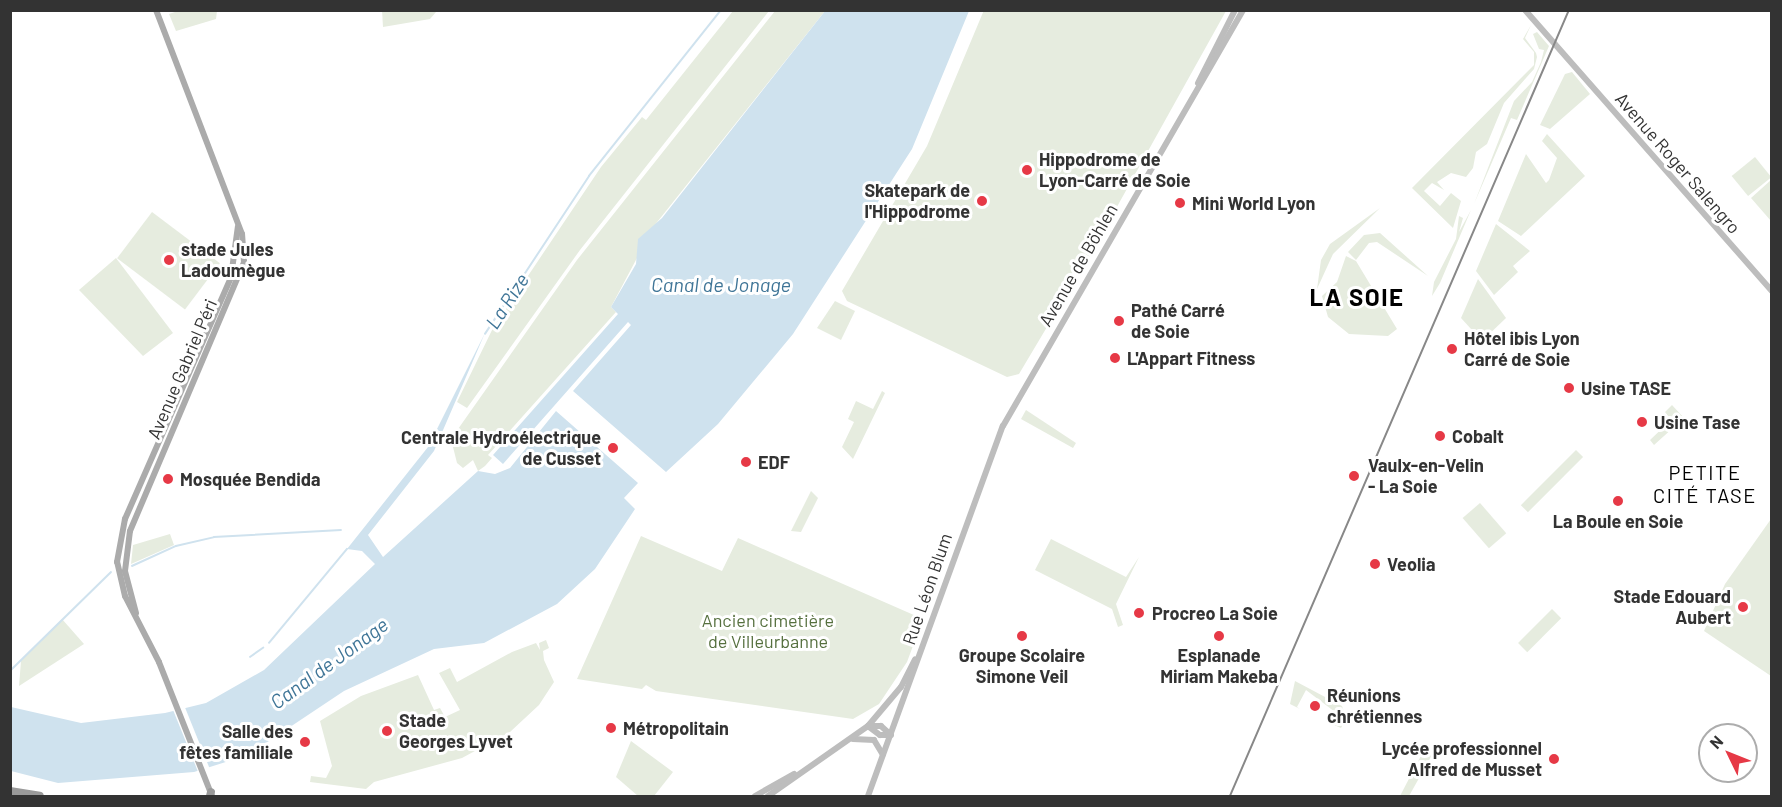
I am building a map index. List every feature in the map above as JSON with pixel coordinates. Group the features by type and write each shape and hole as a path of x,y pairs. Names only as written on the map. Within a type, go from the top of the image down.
{"highway":[{"path":"10,791 40,796"}],"main road":[{"name":"Avenue Gabriel Péri","path":"136,613 125,567 130,531 244,262 238,225 156,10"},
{"name":"Avenue de Böhlen","path":"1197,87 1235,10"},
{"name":"Avenue de Böhlen","path":"1019,395 1243,10"},
{"name":"Avenue Roger Salengro","path":"1525,10 1772,291"},
{"name":"Avenue Gabriel Péri","path":"136,613 118,570 123,525 231,277 238,225"},
{"name":"Rue Léon Blum","path":"868,796 993,450 1019,395"},
{"name":"Avenue Gabriel Péri","path":"161,456 167,423"},
{"path":"136,613 165,676 212,793"},
{"path":"768,796 853,739 868,726 901,687 925,637"},
{"path":"868,726 881,726 891,735"},
{"path":"853,739 874,741 883,755"},
{"path":"755,796 811,766"}],"green space":[{"path":"382,10 436,10 436,12 430,19 383,27"},
{"name":"Hippodrome de Lyon-Carré de Soie","path":"984,10 1226,11 1079,275 1075,270 1067,279 1072,285 1019,374 1007,377 847,301 842,291 927,146"},
{"path":"178,11 217,11 216,19 176,31 169,14"},
{"path":"733,11 769,11 580,250 467,408 457,402 493,328 601,167 642,117 646,120"},
{"path":"775,11 825,11 654,226 611,307 616,312 488,455 492,458 485,466 478,471 473,460 463,468 457,463 451,439 577,260"},
{"path":"1531,25 1525,38 1536,53 1534,69 1504,103 1487,144 1476,152 1473,168 1466,177 1451,173 1437,182 1444,190 1432,183 1424,191 1440,206 1451,193 1461,201 1453,228 1412,188 1534,65 1534,52 1523,39"},
{"path":"1537,32 1549,46 1517,120 1511,118 1474,204 1514,101 1532,82 1541,62 1544,50 1539,49 1533,34"},
{"path":"1572,72 1590,94 1550,129 1540,125 1565,74"},
{"path":"1547,134 1585,176 1521,236 1498,221 1526,154 1546,183 1549,180 1557,158 1542,141"},
{"path":"1755,157 1771,177 1748,196 1732,176"},
{"path":"1771,180 1771,221 1751,198"},
{"path":"1380,208 1333,254 1317,289 1321,260 1330,244"},
{"path":"1471,210 1440,283 1432,296 1434,282 1456,239 1459,216 1463,218 1459,232"},
{"name":"stade Jules Ladoumègue","path":"152,212 220,263 185,309 117,258"},
{"path":"1496,224 1530,251 1513,266 1518,272 1494,295 1476,271"},
{"path":"1380,233 1428,276 1377,242 1369,243 1356,260 1348,252 1364,235"},
{"path":"1346,256 1356,261 1397,329 1388,336 1349,334 1328,317 1322,296 1337,282"},
{"name":"stade Jules Ladoumègue","path":"116,258 173,333 143,356 79,290"},
{"path":"1478,279 1506,318 1482,341 1461,318"},
{"path":"835,301 855,311 841,340 817,328"},
{"path":"882,391 885,393 853,459 842,447 854,422 848,419 856,401 873,409"},
{"path":"1672,405 1684,418 1654,445 1650,440 1671,420 1665,412"},
{"path":"1026,410 1076,443 1073,448 1021,419"},
{"path":"1576,450 1583,457 1528,512 1521,505"},
{"path":"811,491 818,498 801,532 791,531"},
{"path":"1480,503 1506,533 1489,548 1463,518"},
{"name":"Stade Edouard Aubert","path":"1771,519 1771,676 1704,631 1725,584"},
{"path":"170,534 174,545 131,564 133,545"},
{"name":"Ancien cimetière de Villeurbanne","path":"641,536 722,571 738,538 923,619 907,662 879,704 853,719 656,691 646,685 642,689 577,679"},
{"path":"1051,539 1126,577 1139,557 1116,604 1123,625 1118,627 1112,609 1035,570"},
{"path":"1552,609 1561,618 1527,652 1518,643"},
{"path":"62,619 84,644 19,686 21,661"},
{"path":"546,640 549,648 543,651 544,660 554,682 539,705 510,732 462,758 374,782 366,789 310,782 311,776 326,778 332,766 320,721 361,696 418,675 434,710 440,708 445,717 460,710 439,673 450,668 457,682 512,652 536,643 540,650 539,643"},
{"path":"1295,681 1342,706 1346,718 1341,728 1334,725 1339,715 1306,690 1297,707 1300,709 1290,704"},
{"path":"631,741 673,772 654,796 638,796 616,777"},
{"path":"1424,750 1432,755 1409,796 1400,796"}],"water":[{"name":"Canal de Jonage","path":"825,11 969,11 912,149 793,334 718,424 666,472 573,391 631,325 628,322 503,464 493,455 618,314 611,307 636,264 638,239 662,218"},
{"name":"Canal de Jonage","path":"485,333 434,451 368,535 383,557 478,471 495,474 510,468 556,411 638,483 624,498 635,509 595,569 557,604 484,643 434,649 344,691 248,755 194,772 58,783 11,771 11,707 81,723 165,713 206,703 264,670 375,564 362,551 347,549 428,447"}],"pier":[{"path":"184,705 210,770 199,774 173,709"}],"waterway":[{"name":"La Rize","path":"485,334 589,176 721,10"},
{"path":"132,566 176,546 214,537 341,530"},
{"path":"269,643 347,549"},
{"path":"10,671 111,572"},
{"path":"250,657 263,648"}],"tram line":[{"path":"1230,796 1569,10"}],"place":[{"name":"Hippodrome de Lyon-Carré de Soie","path":"1027,170"},
{"name":"Skatepark de l'Hippodrome","path":"982,201"},
{"name":"Mini World Lyon","path":"1180,203"},
{"name":"stade Jules Ladoumègue","path":"169,260"},
{"name":"Pathé Carré de Soie","path":"1119,321"},
{"name":"Hôtel ibis Lyon Carré de Soie","path":"1452,349"},
{"name":"L'Appart Fitness","path":"1115,358"},
{"name":"Usine TASE","path":"1569,388"},
{"name":"Usine Tase","path":"1642,422"},
{"name":"Cobalt","path":"1440,436"},
{"name":"Centrale Hydroélectrique de Cusset","path":"613,448"},
{"name":"EDF","path":"746,462"},
{"name":"Vaulx-en-Velin - La Soie","path":"1354,476"},
{"name":"Mosquée Bendida","path":"168,479"},
{"name":"La Boule en Soie","path":"1618,501"},
{"name":"Veolia","path":"1375,564"},
{"name":"Stade Edouard Aubert","path":"1743,607"},
{"name":"Procreo La Soie","path":"1139,613"},
{"name":"Groupe Scolaire Simone Veil","path":"1022,636"},
{"name":"Esplanade Miriam Makeba","path":"1219,636"},
{"name":"Réunions chrétiennes","path":"1315,706"},
{"name":"Métropolitain","path":"611,728"},
{"name":"Stade Georges Lyvet","path":"387,731"},
{"name":"Salle des fêtes familiale","path":"305,742"},
{"name":"Lycée professionnel Alfred de Musset","path":"1554,759"}],"district":[{"name":"LA SOIE","path":"1357,297"},
{"name":"PETITE CITÉ TASE","path":"1705,484"}]}
